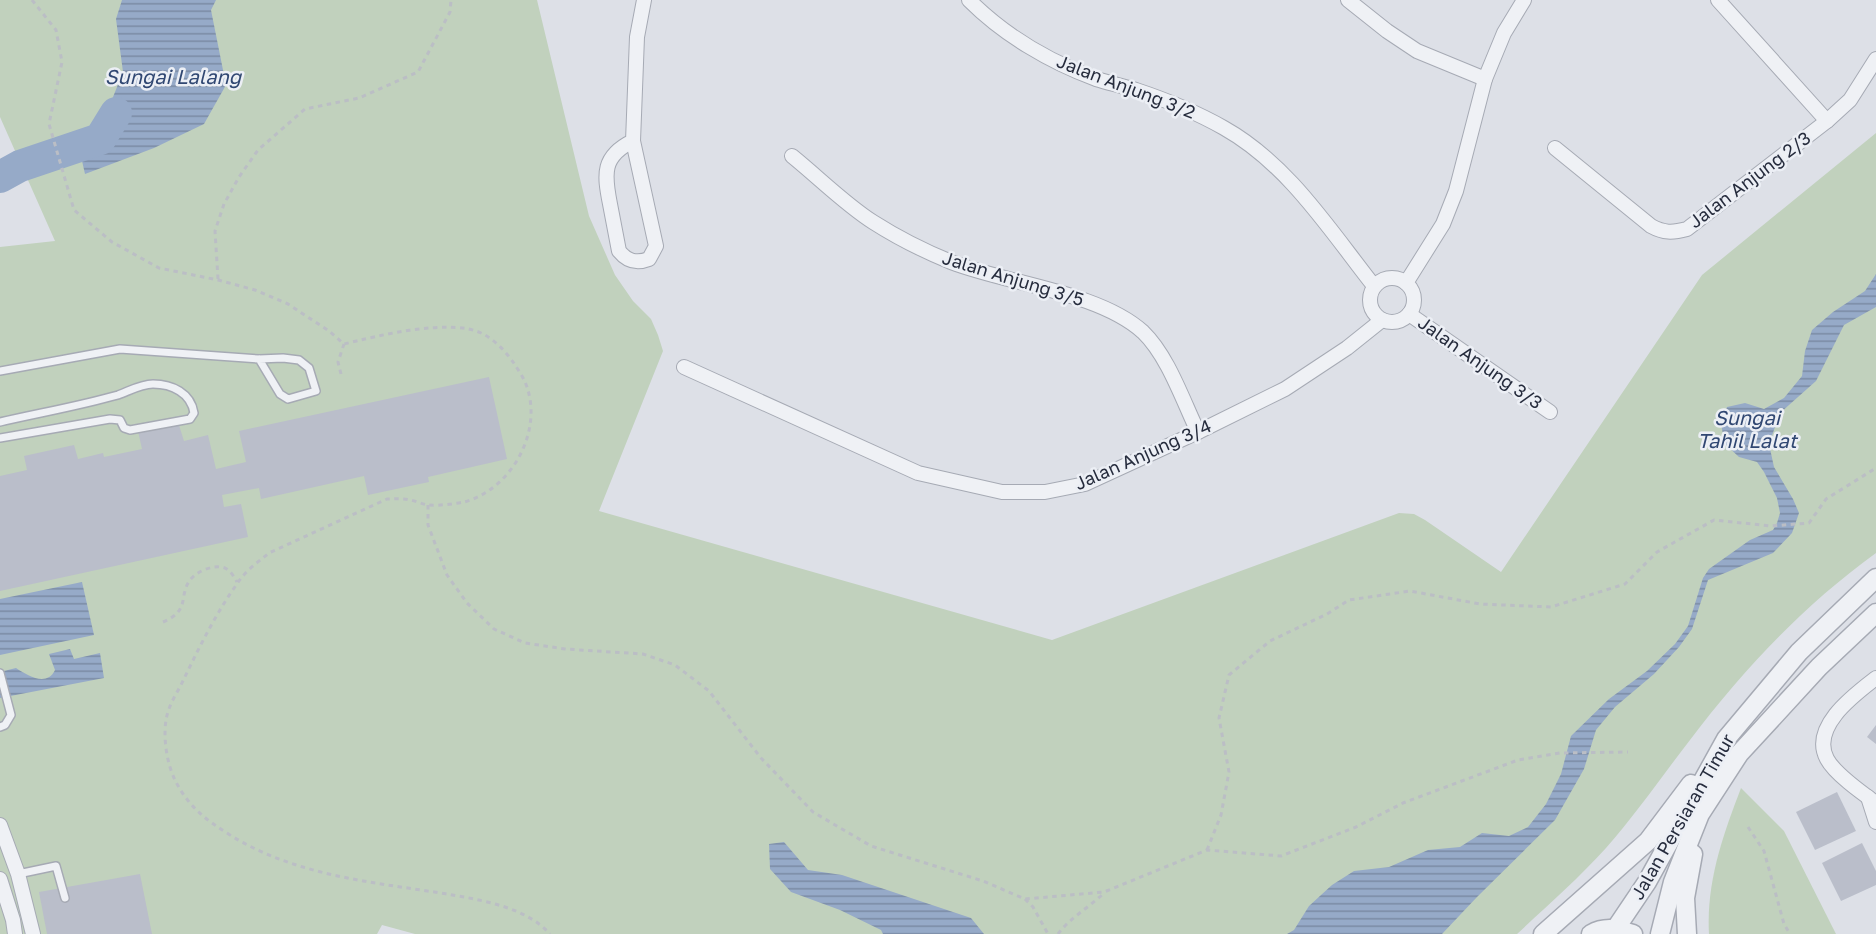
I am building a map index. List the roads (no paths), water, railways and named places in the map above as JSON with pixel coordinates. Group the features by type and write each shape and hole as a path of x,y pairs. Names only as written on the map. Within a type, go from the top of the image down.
{"street":[{"path":"633,141 622,146 612,156 606,167 605,180 619,250 625,258 634,262 642,262 649,259 654,252 656,238 633,141 637,38 644,0"},
{"name":"Jalan Anjung 3/2","path":"969,0 994,22 1063,65 1097,79 1177,105 1225,129 1261,154 1291,181 1374,286"},
{"path":"1348,0 1387,32 1417,51 1485,79"},
{"path":"1406,283 1443,224 1456,192 1485,79 1504,33 1524,0"},
{"path":"1718,0 1827,121"},
{"name":"Jalan Anjung 2/3","path":"1555,148 1651,226 1664,232 1687,229 1827,121 1850,100 1876,59"},
{"name":"Jalan Anjung 3/5","path":"792,156 872,222 915,246 961,265 1089,302 1117,314 1143,332 1160,353 1198,432"},
{"path":"1389,278 1406,283 1413,294 1414,301 1410,314 1397,322 1382,320 1375,315 1369,301 1374,286 1389,278"},
{"name":"Jalan Anjung 3/3","path":"1410,314 1550,412"},
{"name":"Jalan Anjung 3/4","path":"684,367 918,473 1002,492 1045,492 1085,484 1285,389 1347,348 1382,320"},
{"name":"Jalan Persiaran Timur","path":"1624,931 1647,882 1726,739 1799,652 1876,578"},
{"name":"Jalan Persiaran Timur","path":"1660,934 1673,882 1700,814 1739,754 1819,667 1876,613"},
{"path":"1876,678 1850,699 1834,717 1823,736 1822,749 1828,762 1872,800 1876,822"},
{"path":"1543,934 1648,841 1726,739"},
{"path":"1687,934 1685,898 1700,814"},
{"path":"0,825 18,874 33,934"},
{"path":"0,879 15,934"},
{"path":"1591,934 1597,930 1624,931"}],"lane":[{"path":"0,371 120,349 259,359 283,358 299,360 309,368 316,391 288,399 280,394 259,359"},
{"path":"0,423 117,395 152,384 166,386 184,393 193,405 194,413 190,420 130,430 124,428 120,420 110,419 0,438"},
{"path":"0,673 10,715 5,725 0,727"},
{"path":"18,874 56,866 65,898"}],"water":[{"name":"Sungai Lalang","path":"122,0 216,0 211,10 226,85 204,124 154,148 85,174 80,152 103,122 123,72 116,19"},
{"name":"Sungai Tahil Lalat","path":"1876,274 1876,307 1844,325 1816,381 1780,413 1769,444 1774,467 1799,513 1792,533 1773,553 1708,580 1692,629 1679,647 1654,674 1615,707 1596,730 1584,769 1555,820 1442,934 1287,934 1294,930 1309,906 1332,885 1354,871 1389,867 1428,850 1460,847 1482,833 1509,836 1528,827 1546,804 1561,774 1571,736 1609,699 1647,671 1675,644 1688,626 1703,578 1709,569 1750,540 1773,530 1777,523 1780,513 1777,498 1764,472 1757,462 1739,457 1725,444 1721,424 1727,407 1745,403 1764,409 1784,398 1802,376 1805,351 1812,330 1833,312 1865,291"},
{"path":"82,582 94,635 0,655 0,599"},
{"path":"70,649 74,659 100,653 104,678 0,698 0,672 16,668 32,677 47,678 55,670 49,654"},
{"path":"784,842 808,870 842,875 971,918 984,934 883,934 881,930 840,910 791,892 770,869 769,844"}],"waterway":[{"path":"0,177 20,166 100,139 116,113"}]}
